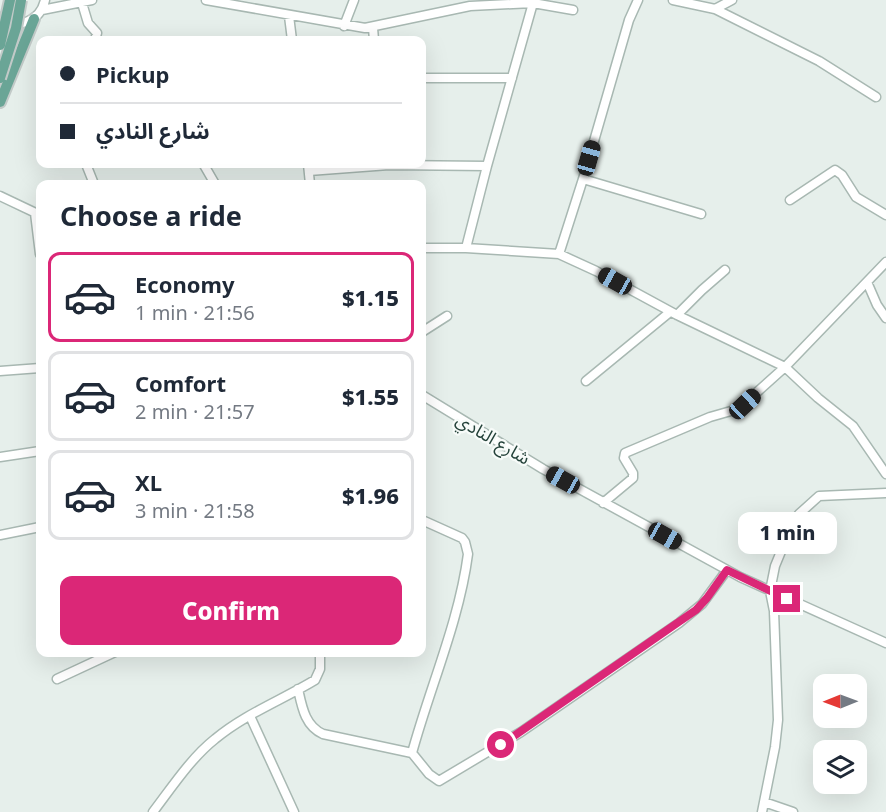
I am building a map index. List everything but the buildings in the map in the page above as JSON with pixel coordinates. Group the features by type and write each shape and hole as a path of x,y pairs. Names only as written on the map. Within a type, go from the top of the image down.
{"main road":[{"path":"0,45 10,0"},
{"path":"0,78 14,36 21,0"},
{"path":"0,102 34,19"}],"street":[{"path":"1,19 17,24 34,19 42,10 45,0"},
{"path":"42,10 92,0"},
{"path":"206,0 344,26 373,28 461,7 533,3 573,10"},
{"path":"344,26 354,0"},
{"path":"559,254 629,20 638,0"},
{"path":"673,0 715,9 819,61 876,97"},
{"path":"715,9 732,0"},
{"path":"82,3 88,23 97,33 96,36"},
{"path":"466,248 533,3"},
{"path":"289,16 292,36"},
{"path":"373,28 374,36"},
{"path":"426,78 512,78"},
{"path":"426,165 487,166"},
{"path":"790,200 835,170 842,175 856,197 886,215"},
{"path":"583,179 701,214"},
{"path":"0,196 36,213"},
{"path":"426,248 466,248 559,254 596,271 674,314 785,367 853,426 886,474"},
{"path":"603,503 633,478 633,473 624,458 625,453 710,417 738,409 785,367 886,262"},
{"path":"586,381 674,314 725,270"},
{"path":"867,282 877,305 886,318"},
{"path":"426,329 447,316"},
{"path":"0,371 36,368"},
{"name":"شارع النادي","path":"426,397 603,503 727,570 886,643"},
{"path":"0,457 36,452"},
{"path":"762,812 778,720 774,611 770,591 775,566 789,531 799,514 819,496 886,493"},
{"path":"412,753 422,715 443,657 468,554 468,548 462,538 426,522"},
{"path":"0,535 36,528"},
{"path":"298,689 307,720 318,732 412,753 433,778 440,781 521,732 679,623 702,604 727,570"},
{"path":"57,680 105,657"},
{"path":"153,812 204,749 218,736 249,716 315,680 320,669 320,657"},
{"path":"249,716 294,812"},
{"path":"764,802 793,812"}],"route":[{"path":"501,745 696,610 727,570 787,599"}]}
